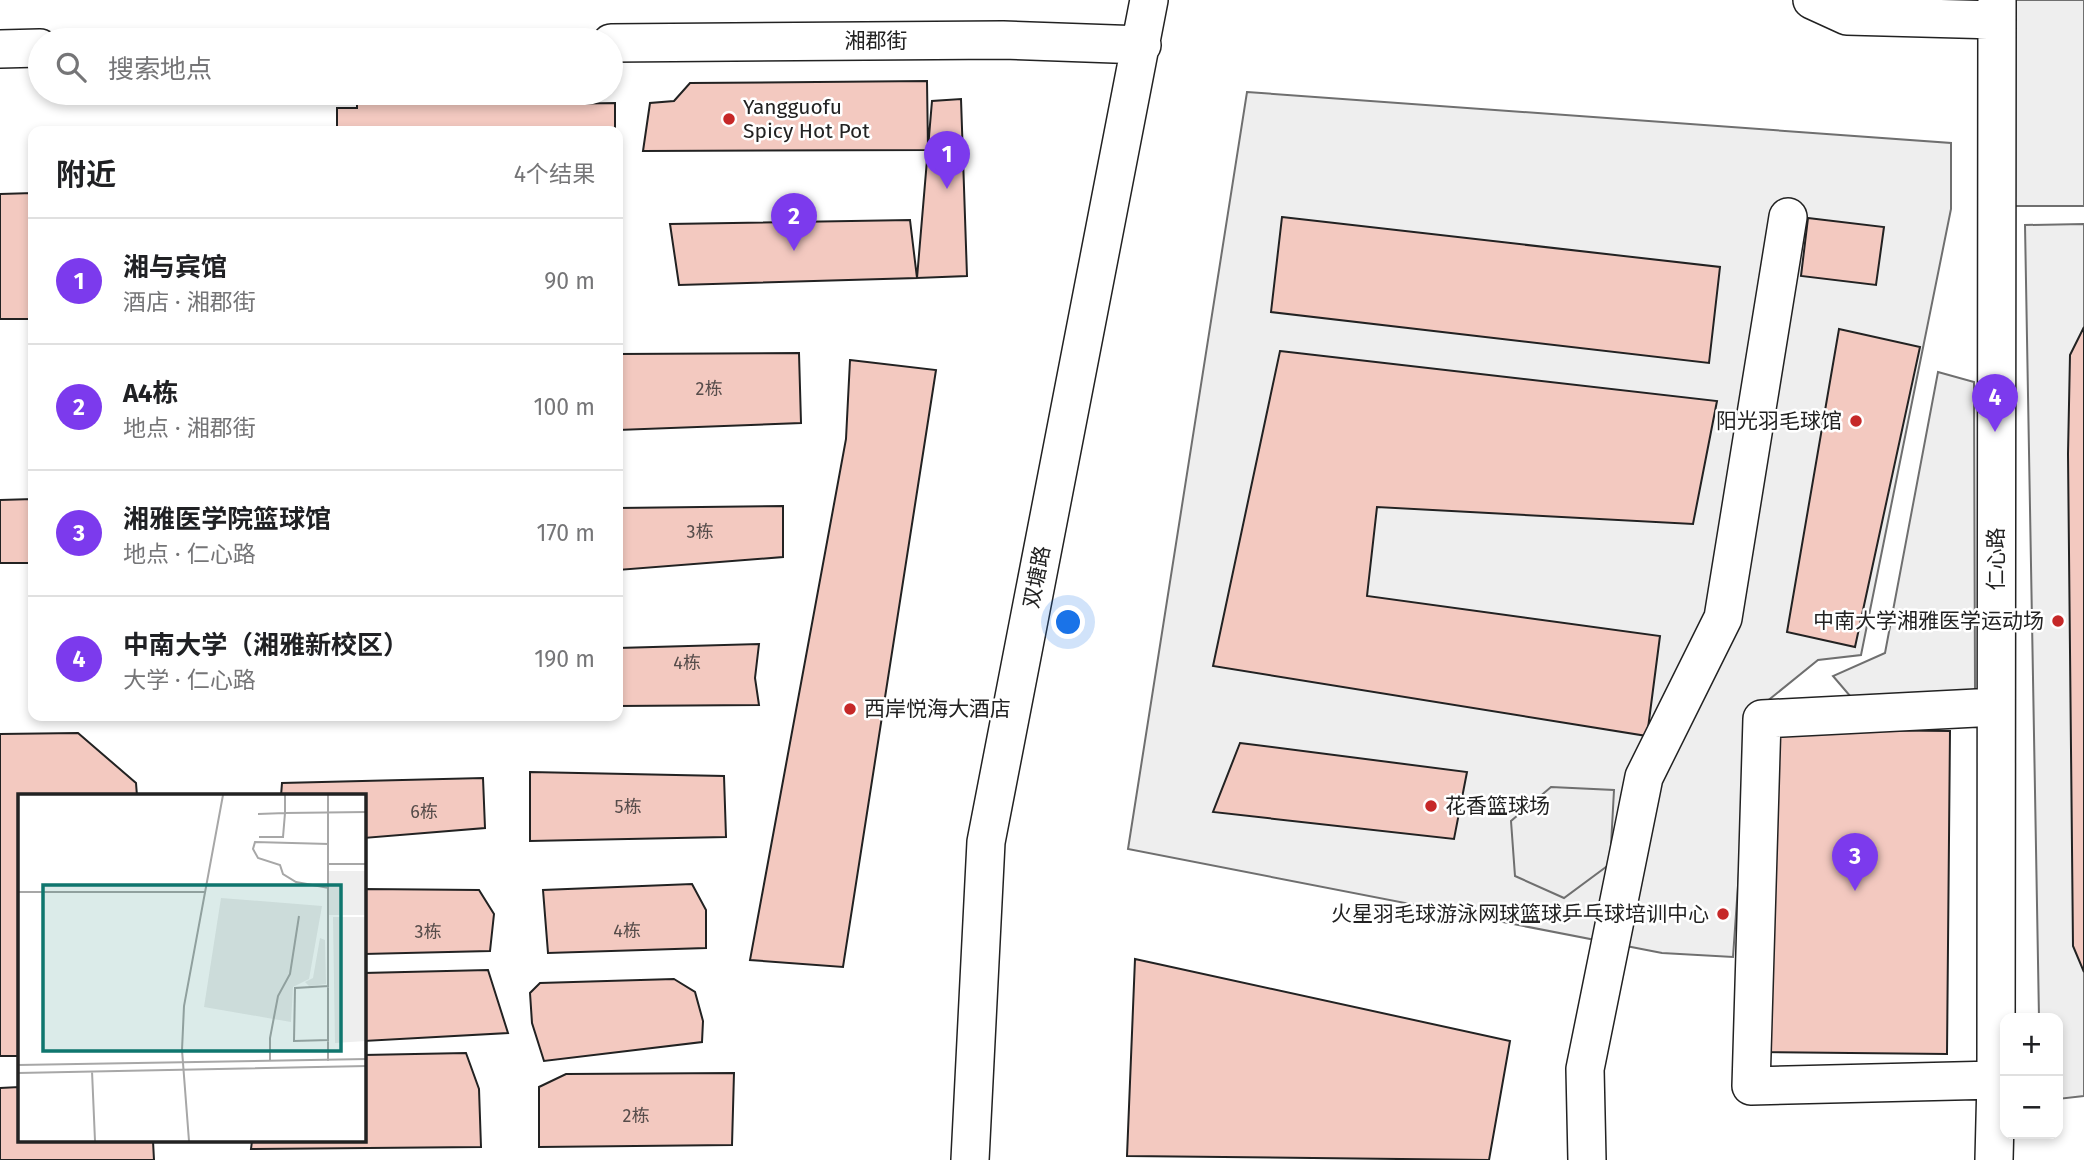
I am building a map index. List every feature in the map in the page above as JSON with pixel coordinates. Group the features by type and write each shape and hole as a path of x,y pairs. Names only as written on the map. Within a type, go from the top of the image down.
{"street":[{"name":"双塘路","path":"970,1160 986,842 1149,0"},
{"path":"1812,0 1847,16 1997,10"},
{"name":"仁心路","path":"1994,1160 1997,10"},
{"name":"湘郡街","path":"623,43 1003,40 1142,44"},
{"path":"0,48 28,48"},
{"path":"1587,1160 1585,1069 1644,777 1723,618 1788,217"},
{"path":"1996,708 1762,719 1751,1086 1996,1080"}],"shaded area":[{"path":"1998,0 2084,0 2084,206 1998,206"},
{"path":"1247,92 1951,143 1951,209 1861,655 1818,660 1750,715 1733,957 1662,953 1128,849"},
{"name":"中南大学湘雅医学运动场","path":"2084,224 2084,1096 2063,1098 2063,1013 2039,1013 2025,225"},
{"path":"1938,372 1974,382 1975,692 1856,703 1833,676 1885,653"},
{"path":"1551,787 1614,790 1610,864 1564,898 1515,876 1511,821"}],"building":[{"path":"927,81 928,150 643,151 650,103 674,101 690,83"},
{"path":"961,99 967,276 917,278 932,101"},
{"path":"357,105 615,105 615,126 337,126 337,108 357,108"},
{"path":"28,193 28,319 0,319 0,194"},
{"path":"1282,217 1720,267 1709,363 1271,312"},
{"path":"1808,218 1884,227 1876,285 1801,276"},
{"path":"910,220 917,278 679,285 670,224"},
{"path":"2084,327 2084,972 2073,946 2068,454 2070,355"},
{"path":"1839,329 1920,347 1855,647 1787,632"},
{"path":"1280,351 1717,401 1693,524 1377,507 1367,596 1660,636 1647,736 1213,666"},
{"path":"799,353 801,423 623,430 623,354"},
{"path":"850,360 936,370 843,967 750,960 846,439"},
{"path":"28,499 28,563 0,563 0,500"},
{"path":"783,506 783,557 623,570 623,508"},
{"path":"759,644 755,678 759,705 623,706 623,648"},
{"path":"1765,729 1950,731 1947,1054 1758,1052"},
{"path":"78,733 136,783 137,794 18,794 18,1056 0,1056 0,734"},
{"path":"1240,743 1467,772 1454,839 1213,812"},
{"path":"530,772 724,776 726,837 530,841"},
{"path":"483,778 485,828 366,838 366,794 281,794 282,783"},
{"path":"692,884 706,910 706,948 548,953 543,890"},
{"path":"366,889 479,890 494,914 490,951 366,954"},
{"path":"1135,959 1510,1041 1489,1160 1127,1156"},
{"path":"488,970 508,1033 366,1041 366,973"},
{"path":"674,979 695,992 703,1021 702,1042 544,1061 532,1023 530,993 540,983"},
{"path":"466,1053 479,1089 481,1147 251,1149 252,1142 366,1142 366,1055"},
{"path":"734,1073 732,1145 539,1147 539,1087 566,1074"},
{"path":"18,1087 18,1142 153,1142 154,1160 0,1160 0,1088"}],"place":[{"name":"Yangguofu Spicy Hot Pot","path":"729,119"},
{"name":"湘与宾馆","path":"947,189"},
{"name":"A4栋","path":"794,251"},
{"name":"阳光羽毛球馆","path":"1856,421"},
{"name":"中南大学（湘雅新校区）","path":"1995,432"},
{"name":"中南大学湘雅医学运动场","path":"2058,621"},
{"name":"西岸悦海大酒店","path":"850,709"},
{"name":"花香篮球场","path":"1431,806"},
{"name":"湘雅医学院篮球馆","path":"1855,891"},
{"name":"火星羽毛球游泳网球篮球乒乓球培训中心","path":"1723,914"}]}
